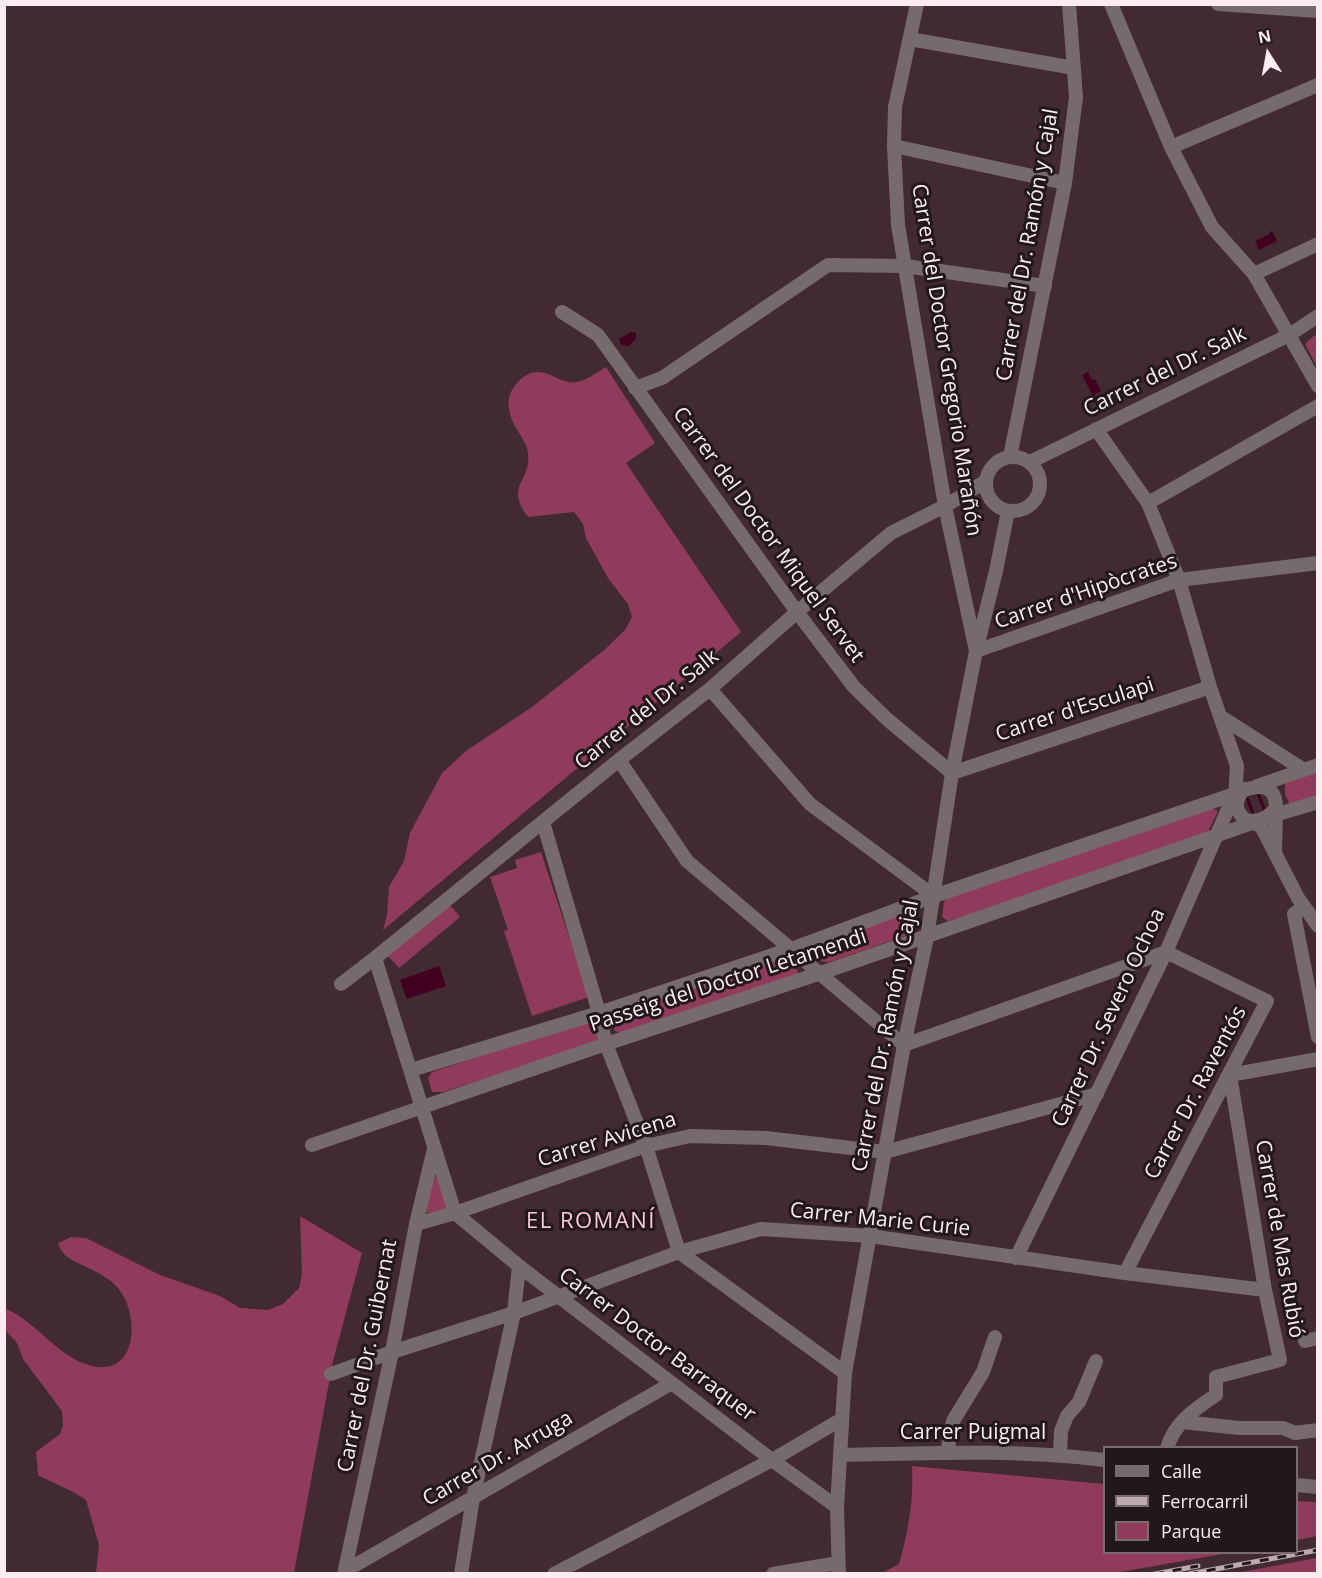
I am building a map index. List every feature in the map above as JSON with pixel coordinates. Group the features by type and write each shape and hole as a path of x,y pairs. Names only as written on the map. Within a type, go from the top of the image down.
{"street":[{"name":"Carrer del Doctor Gregorio Marañón","path":"917,4 895,107 894,146 898,225 945,506 976,651"},
{"name":"Carrer del Dr. Ramón y Cajal","path":"1010,457 1065,183 1076,97 1069,4"},
{"path":"1111,4 1171,147 1212,227 1254,274 1317,386"},
{"path":"1218,4 1317,11"},
{"path":"910,39 1074,68"},
{"path":"1171,147 1317,85"},
{"path":"894,146 1065,183"},
{"path":"1254,274 1317,244"},
{"path":"635,388 662,378 828,265 905,267 1045,286"},
{"name":"Carrer del Doctor Miquel Servet","path":"562,312 598,335 797,612 854,687 888,720 952,773"},
{"name":"Carrer del Dr. Salk","path":"1030,462 1289,335 1317,316"},
{"path":"1148,503 1317,406"},
{"path":"1096,429 1148,503 1179,580 1210,687 1248,791"},
{"path":"1010,457 1030,462 1040,477 1041,487 1032,504 1024,510 1008,511 997,506 990,499 986,490 986,481 993,465 1001,459 1010,457"},
{"name":"Carrer del Dr. Salk","path":"341,984 710,689 891,533 945,506 986,481"},
{"name":"Carrer del Dr. Ramón y Cajal","path":"838,1568 837,1507 845,1373 904,1045 927,937 952,773 976,651 1008,511"},
{"name":"Carrer d'Hipòcrates","path":"976,651 1179,580 1317,563"},
{"name":"Carrer d'Esculapi","path":"952,773 1210,687"},
{"path":"710,689 810,804 934,896"},
{"path":"1221,717 1311,767"},
{"path":"619,760 687,861 904,1045 1166,952"},
{"path":"1237,766 1251,782 1238,812 1263,817"},
{"name":"Passeig del Doctor Letamendi","path":"411,1070 599,1013 791,949 934,896 1248,791 1311,767"},
{"path":"1248,791 1268,789 1274,795 1258,825 1262,828 1275,855 1317,926"},
{"name":"Carrer Dr. Severo Ochoa","path":"1016,1258 1166,952 1215,837 1248,791"},
{"name":"Passeig del Doctor Letamendi","path":"312,1145 927,937 1215,837 1263,817 1317,802"},
{"path":"1263,817 1275,855"},
{"path":"543,822 606,1044 646,1146 679,1252 845,1373"},
{"path":"1304,906 1294,914 1317,1037"},
{"name":"Carrer Dr. Raventós","path":"1125,1273 1230,1076 1267,1001 1166,952"},
{"path":"375,958 455,1213"},
{"path":"1230,1076 1317,1059"},
{"name":"Carrer de Mas Rubió","path":"1168,1446 1171,1437 1188,1414 1216,1395 1216,1377 1280,1360 1265,1290 1230,1076"},
{"name":"Carrer Avicena","path":"416,1224 455,1213 646,1146 690,1136 766,1138 885,1152 1097,1094"},
{"name":"Carrer del Dr. Guibernat","path":"344,1572 434,1147"},
{"name":"Carrer Doctor Barraquer","path":"455,1213 519,1266 772,1460 837,1507"},
{"name":"Carrer Marie Curie","path":"332,1374 514,1312 679,1252 761,1229 870,1236 1125,1273 1265,1290"},
{"path":"461,1574 472,1498 514,1312 519,1266"},
{"path":"947,1453 953,1421 983,1372 995,1337"},
{"path":"1060,1454 1061,1431 1067,1416 1079,1402 1096,1361"},
{"name":"Carrer Dr. Arruga","path":"344,1572 672,1383"},
{"path":"554,1574 772,1460 842,1419"},
{"path":"1182,1422 1240,1428 1283,1428 1295,1433 1317,1430"},
{"name":"Carrer Puigmal","path":"840,1455 1060,1454 1103,1460"},
{"path":"1298,1485 1317,1487"},
{"path":"773,1574 838,1568"}],"green space":[{"path":"1317,334 1317,367 1305,344"},
{"path":"606,367 655,443 626,463 741,632 383,930 387,915 389,887 404,861 410,833 442,773 466,751 532,707 603,651 625,630 632,617 628,604 608,578 586,538 583,524 574,512 528,517 518,497 528,462 528,453 510,415 510,394 517,383 534,372 548,374 569,382 577,382"},
{"path":"1317,771 1317,795 1290,805 1285,794 1285,782"},
{"path":"1212,808 1218,811 1207,834 956,919 948,921 942,917 944,902 949,895"},
{"path":"541,852 589,997 532,1016 504,931 508,930 490,877 517,868 515,860"},
{"path":"449,904 460,917 399,968 388,956"},
{"path":"914,911 917,914 916,929 910,934 829,962 820,960 812,947 906,912"},
{"path":"779,958 795,967 799,974 623,1033 615,1031 611,1016"},
{"path":"584,1022 595,1024 598,1042 443,1092 432,1092 428,1078 432,1072"},
{"path":"432,1174 437,1178 449,1205 444,1210 427,1213 423,1209"},
{"path":"300,1216 362,1253 333,1361 294,1573 96,1573 99,1545 86,1500 38,1475 36,1452 60,1434 63,1426 62,1411 23,1359 17,1343 5,1330 4,1308 27,1321 68,1355 92,1366 108,1367 119,1362 127,1352 131,1340 132,1326 124,1298 117,1287 106,1277 66,1256 58,1243 71,1237 86,1238 160,1275 220,1296 240,1308 268,1310 283,1304 299,1288 302,1274"},
{"path":"912,1466 1103,1484 1103,1554 1222,1554 1115,1573 882,1573 899,1564 910,1516"},
{"path":"1298,1501 1317,1502 1317,1536 1298,1540"},
{"path":"1317,1558 1317,1573 1236,1573"}],"shaded area":[{"path":"1272,231 1277,241 1259,250 1255,241"},
{"path":"631,332 636,333 636,339 629,346 621,345 619,339"},
{"path":"1088,372 1092,380 1095,379 1101,391 1093,396 1082,375"},
{"path":"439,966 446,986 407,999 400,980"}],"waterway":[{"path":"1258,793 1265,812"},
{"path":"1246,795 1254,816"}],"railway":[{"path":"1298,1554 1318,1550"},
{"path":"1189,1574 1296,1554"},
{"path":"1155,1574 1198,1566"}],"district":[{"name":"EL ROMANÍ","path":"591,1222"}]}
